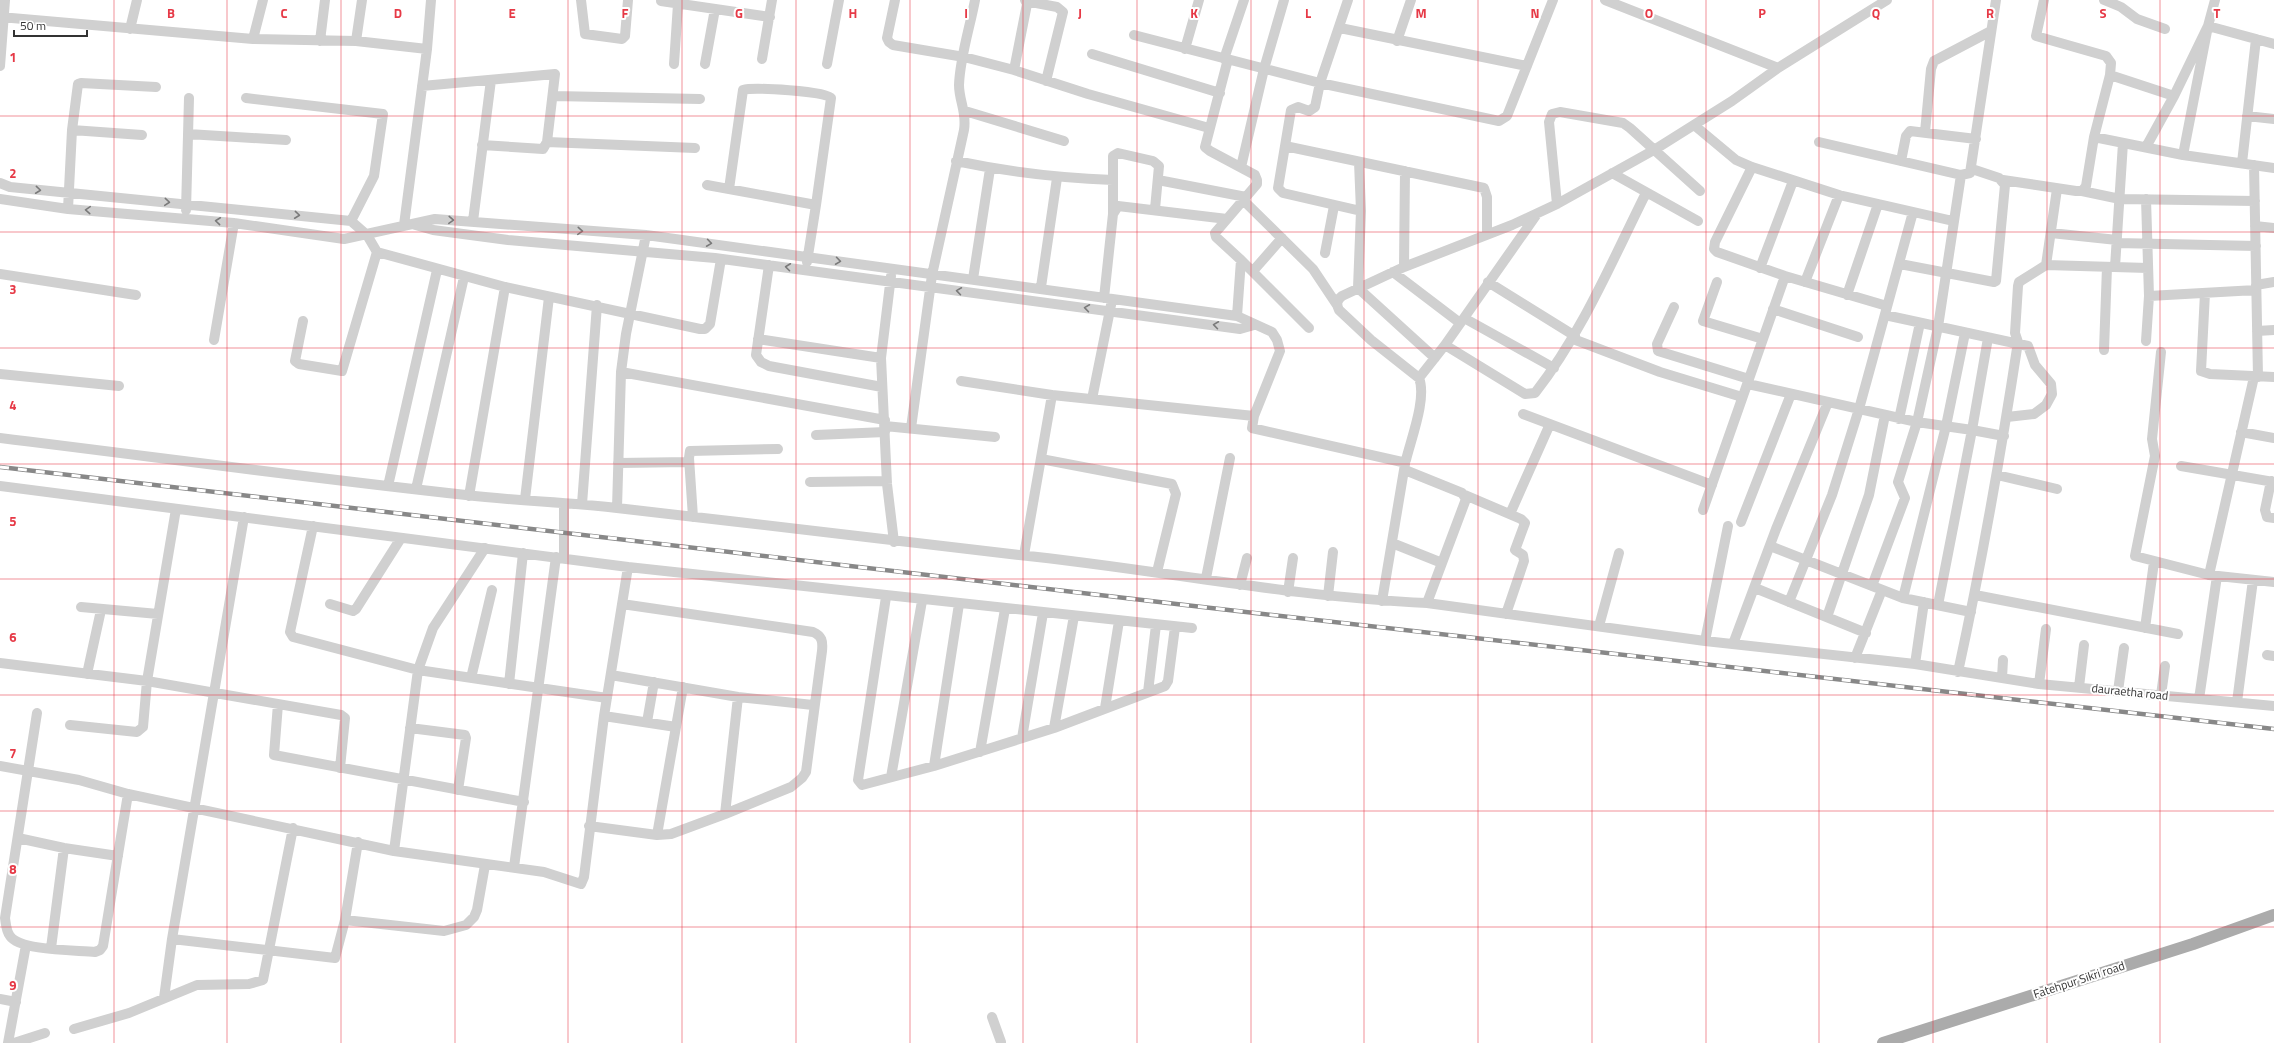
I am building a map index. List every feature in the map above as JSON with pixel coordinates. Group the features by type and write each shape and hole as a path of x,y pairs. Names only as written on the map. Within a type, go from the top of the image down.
{"main road":[{"name":"Fatehpur Sikri road","path":"1882,1043 2193,944 2274,915"}],"street":[{"path":"0,66 2,18 5,0"},
{"path":"130,29 137,0"},
{"path":"253,40 263,0"},
{"path":"320,41 325,0"},
{"path":"356,41 362,0"},
{"path":"408,225 422,86 428,49 431,0"},
{"path":"581,0 585,34 622,38 625,36 628,0"},
{"path":"762,59 772,0"},
{"path":"827,64 839,0"},
{"path":"895,0 888,33 889,42 893,45 964,57 1014,70 1046,81 1209,128"},
{"path":"911,428 932,275 964,130 965,111 959,85 975,0"},
{"path":"1014,70 1026,0 1056,7 1063,12 1046,81"},
{"path":"1185,48 1199,0"},
{"path":"1244,0 1226,59 1220,93 1205,143 1207,149 1255,175 1258,180 1257,184 1215,233 1216,237 1242,260 1309,328"},
{"path":"1241,167 1264,69 1284,0"},
{"path":"1348,0 1340,28 1320,83 1314,109 1309,111 1298,107 1291,110 1278,184 1280,191 1334,206 1361,211"},
{"path":"1397,41 1411,0"},
{"path":"1134,35 1320,83 1499,121 1507,116 1552,0"},
{"path":"1605,0 1778,68"},
{"path":"1337,305 1338,300 1342,296 1358,288 1404,267 1536,214 1557,204 1654,150 1694,125 1778,68 1888,0"},
{"path":"1819,142 1961,176 1970,173 1972,169 1996,0"},
{"path":"2044,0 2036,36 2106,56 2111,63 2110,75 2094,137 2086,186 2082,191"},
{"path":"2104,0 2121,7 2136,19 2165,29"},
{"path":"2183,154 2208,26 2215,0"},
{"path":"661,1 770,17"},
{"path":"674,64 678,4"},
{"path":"705,64 715,9"},
{"path":"2,18 253,40 356,41 428,49"},
{"path":"2208,26 2274,44"},
{"path":"2146,147 2174,96 2208,26"},
{"path":"1340,28 1397,41 1527,66"},
{"path":"1925,132 1930,69 1934,61 1991,31"},
{"path":"2242,163 2256,39"},
{"path":"1092,54 1220,93"},
{"path":"422,86 553,74 556,77 545,147 541,149 482,145"},
{"path":"2110,75 2174,96"},
{"path":"473,221 491,80"},
{"path":"68,208 72,130 77,87 81,83 156,87"},
{"path":"729,189 743,90 804,92 828,95 831,98 806,270"},
{"path":"554,96 700,99"},
{"path":"185,218 189,98"},
{"path":"246,98 383,114 374,176 352,221"},
{"path":"965,111 1064,141"},
{"path":"1557,204 1549,122 1550,117 1554,113 1560,112 1623,123 1700,191"},
{"path":"2247,116 2274,119"},
{"path":"1694,125 1736,160 1752,167 1793,181 1840,194 1953,221"},
{"path":"72,130 142,135"},
{"path":"1901,161 1908,132 1925,132 1976,139"},
{"path":"188,134 286,140"},
{"path":"2094,137 2183,154 2274,168"},
{"path":"547,142 694,148"},
{"path":"2104,350 2111,267 2117,241 2123,143"},
{"path":"1285,146 1484,188 1487,197 1487,233"},
{"path":"1092,399 1110,312 1108,299 1113,214 1113,156 1118,153 1157,163 1159,170 1155,209"},
{"path":"956,161 990,168 1057,178 1113,180"},
{"path":"1359,162 1361,211 1358,288 1435,358"},
{"path":"2199,699 2213,576 2241,432 2256,377 2257,331 2254,165"},
{"path":"1752,167 1714,245 1717,252 1784,276 1847,294 1920,323 1988,338 2018,342 2028,346 2037,370 2051,384 2052,394 2046,406 2034,414 2007,417"},
{"path":"973,279 990,168"},
{"path":"1972,169 2003,180 2082,191 2120,199 2255,201"},
{"path":"1404,267 1405,171"},
{"path":"1612,173 1698,221"},
{"path":"1872,586 1905,498 1898,482 1917,422 1938,327 1961,176"},
{"path":"1041,287 1057,178"},
{"path":"1158,180 1244,199 1314,269 1339,310 1371,340 1419,378"},
{"path":"1900,264 1945,274 1994,282 1996,281 2005,185 2003,180"},
{"path":"1760,268 1793,181"},
{"path":"0,183 10,187 352,221 367,236 377,252 437,270 505,287 548,297 630,312 700,329 709,327 721,258"},
{"path":"707,185 816,205"},
{"path":"2046,266 2057,188"},
{"path":"1445,345 1525,394 1535,393 1574,338 1646,193"},
{"path":"1805,282 1840,194"},
{"path":"0,199 68,208 234,223 344,239 367,236 435,219 646,235 892,268 932,275 1041,287 1108,299 1237,316 1246,319 1254,326 1276,336 1280,351 1254,416 1251,426 1254,430 1405,466 1465,495 1521,519 1525,523 1515,550 1523,555 1524,561 1506,614"},
{"path":"2146,199 2146,244 2149,296 2146,341"},
{"path":"1847,294 1878,204"},
{"path":"1113,214 1118,206 1155,209 1227,219"},
{"path":"1325,253 1334,206"},
{"path":"1789,602 1832,494 1859,409 1900,264 1913,212"},
{"path":"1382,601 1405,466 1421,401 1419,378 1445,345 1536,214"},
{"path":"214,340 234,223"},
{"path":"408,225 433,230 560,246 644,251 721,258 1240,329 1254,326"},
{"path":"2255,226 2274,228"},
{"path":"2051,233 2146,244 2256,246"},
{"path":"617,508 621,372 630,312 644,251 646,235"},
{"path":"1253,271 1282,238"},
{"path":"303,321 295,361 299,364 342,371 377,252"},
{"path":"1237,316 1242,260"},
{"path":"769,265 756,355 761,362 769,366 882,387"},
{"path":"1958,672 1975,595 1998,475 2018,342 2015,333 2019,282 2046,266 2148,268"},
{"path":"892,268 881,358 887,481 894,542"},
{"path":"388,486 437,270"},
{"path":"1393,272 1462,320 1554,368"},
{"path":"0,274 136,295"},
{"path":"1703,510 1784,276"},
{"path":"416,489 464,277"},
{"path":"1488,282 1574,338 1660,372 1742,397"},
{"path":"1717,282 1703,321 1763,339"},
{"path":"2149,296 2205,293 2256,287 2274,282"},
{"path":"469,496 505,287"},
{"path":"2205,293 2201,371 2210,374 2274,377"},
{"path":"525,499 548,297"},
{"path":"582,504 597,305"},
{"path":"1674,307 1657,344 1658,351 1791,394 1899,419 2004,436"},
{"path":"1773,309 1858,337"},
{"path":"1899,419 1920,323"},
{"path":"2257,331 2274,330"},
{"path":"1903,598 1946,426 1965,333"},
{"path":"1938,605 1972,430 1988,338"},
{"path":"758,339 881,358"},
{"path":"2161,352 2152,439 2155,456 2135,554 2138,558 2213,576 2274,582"},
{"path":"621,372 885,426 995,437"},
{"path":"0,374 119,386"},
{"path":"961,381 1052,395 1254,416"},
{"path":"1741,522 1791,394"},
{"path":"1024,555 1052,395"},
{"path":"1733,644 1770,546 1828,402"},
{"path":"1522,414 1712,485"},
{"path":"1827,617 1840,573 1869,495 1885,415"},
{"path":"1510,514 1550,424"},
{"path":"816,435 885,426"},
{"path":"2241,432 2274,438"},
{"name":"dauraetha road","path":"0,438 469,496 525,499 564,504 582,504 894,542 1024,555 1206,578 1288,592 1382,601 1427,603 1705,641 1915,664 2039,684 2274,706"},
{"path":"692,517 689,462 690,452 778,449"},
{"path":"1206,578 1230,458"},
{"path":"1041,459 1172,484 1176,494 1157,572"},
{"path":"618,463 689,462"},
{"path":"2181,466 2272,481 2265,510 2267,517 2274,518"},
{"path":"1998,475 2057,489"},
{"path":"810,482 887,481"},
{"path":"0,486 628,567 886,597 1192,628"},
{"path":"1427,603 1465,504 1465,495"},
{"path":"514,867 524,802 538,689 560,558 564,504"},
{"path":"70,725 137,732 143,727 147,681 176,509"},
{"path":"164,998 172,939 196,807 244,517"},
{"path":"313,526 290,632 300,640 418,670 538,689 607,698"},
{"path":"1705,641 1728,526"},
{"path":"330,604 353,611 356,609 401,538"},
{"path":"1392,543 1442,563"},
{"path":"1770,546 1903,598 1971,612"},
{"path":"394,851 418,670 433,628 485,548"},
{"path":"1328,596 1333,552"},
{"path":"509,684 523,553"},
{"path":"1599,626 1619,553"},
{"path":"1240,585 1247,558"},
{"path":"1288,592 1293,558"},
{"path":"2146,628 2154,562"},
{"path":"0,766 79,780 128,794 196,807 394,851 485,865 514,867 544,872 581,884 584,876 589,826 604,716 628,567"},
{"path":"2237,702 2252,580"},
{"path":"1755,588 1866,633"},
{"path":"471,678 492,590"},
{"path":"1856,658 1882,590"},
{"path":"1975,595 2178,634"},
{"path":"886,597 858,782 865,784 934,766 1054,728 1165,686 1168,681 1175,627"},
{"path":"891,778 922,600"},
{"path":"1915,664 1924,602"},
{"path":"589,826 657,835 671,834 791,787 802,778 806,772 813,705 823,642 819,635 813,632 622,604"},
{"path":"934,766 959,604"},
{"path":"81,608 158,614"},
{"path":"980,752 1005,609"},
{"path":"87,674 101,610"},
{"path":"1022,738 1043,613"},
{"path":"1054,728 1074,616"},
{"path":"1105,708 1119,621"},
{"path":"1148,692 1156,625"},
{"path":"2039,684 2046,629"},
{"path":"2078,687 2084,645"},
{"path":"2118,691 2124,648"},
{"path":"2002,678 2003,660"},
{"path":"0,662 147,681 344,716 340,768"},
{"path":"2161,695 2165,666"},
{"path":"611,675 738,696 813,705"},
{"path":"647,722 654,682"},
{"path":"657,835 683,687"},
{"path":"725,814 738,696"},
{"path":"278,704 273,754 524,802"},
{"path":"37,713 6,918 6,929 10,937 26,945 51,948 100,950 103,946 128,794"},
{"path":"604,716 676,727"},
{"path":"410,728 465,735 466,738 458,790"},
{"path":"74,1029 129,1012 203,984 249,984 263,980 270,951 293,828"},
{"path":"18,838 64,848 118,856"},
{"path":"172,939 335,958 345,920 358,842"},
{"path":"51,948 64,848"},
{"path":"345,920 444,931 466,925 474,918 477,910 485,865"},
{"path":"8,1043 26,945"},
{"path":"0,999 16,1002"},
{"path":"992,1016 1001,1042"},
{"path":"14,1043 45,1033"}],"railway":[{"path":"0,467 1185,605 2274,729"}]}
